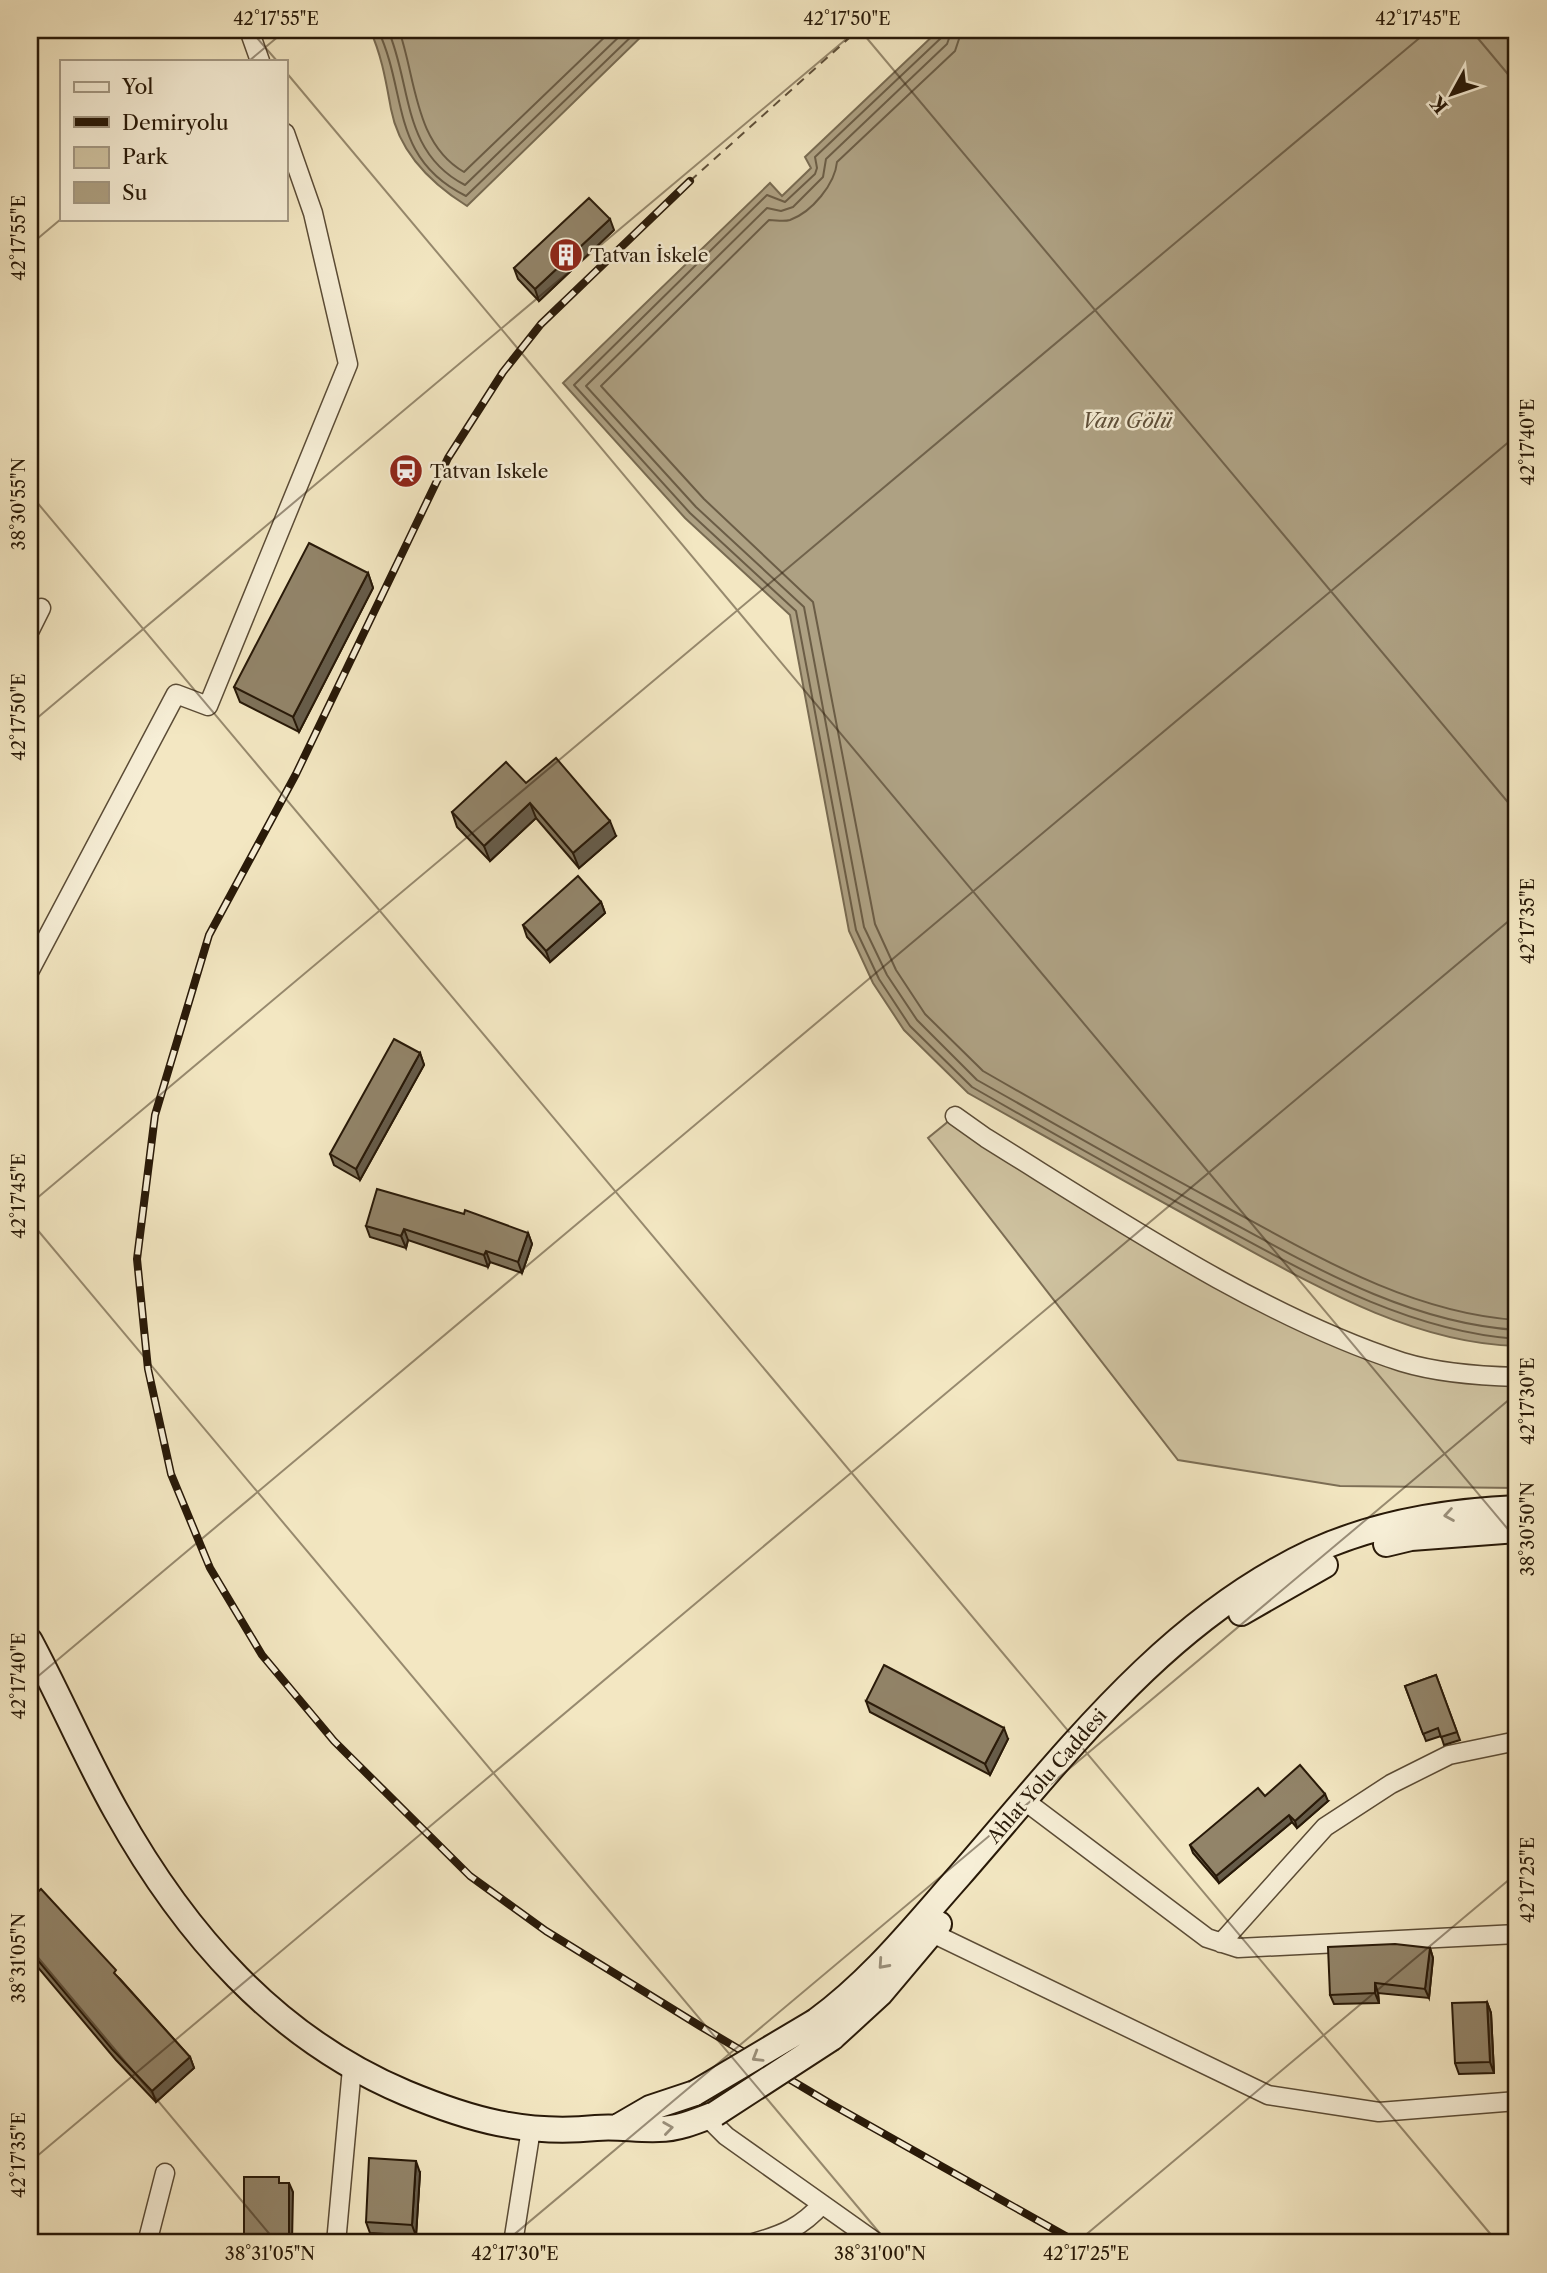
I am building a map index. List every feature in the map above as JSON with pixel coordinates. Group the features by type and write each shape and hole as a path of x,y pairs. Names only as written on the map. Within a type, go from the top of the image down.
{"street":[{"path":"249,30 260,60"},
{"path":"30,970 176,694 208,706 348,364 313,213 287,140"},
{"path":"30,630 41,608"},
{"path":"955,1116 997,1145 1191,1262 1316,1326 1403,1362 1447,1372 1517,1377"},
{"name":"Ahlat Yolu Caddesi","path":"619,2126 650,2108 695,2093 824,2029 880,1994 932,1933 1030,1805 1131,1681 1217,1609 1272,1573 1312,1552 1358,1534 1465,1512 1517,1508"},
{"name":"Ahlat Yolu Caddesi","path":"824,2029 1030,1805 1142,1689 1210,1635 1296,1579 1359,1551 1411,1538 1517,1530"},
{"path":"30,1641 116,1811 186,1921 230,1972 260,1999 321,2049 352,2068 475,2120 559,2131 619,2126 661,2130 711,2115 824,2029"},
{"path":"1221,1942 1325,1827 1391,1784 1449,1755 1517,1741"},
{"path":"1030,1805 1208,1938 1238,1948 1517,1934"},
{"path":"932,1933 1268,2095 1379,2112 1517,2101"},
{"path":"335,2243 352,2068"},
{"path":"711,2115 726,2136 877,2243"},
{"path":"513,2243 531,2129"},
{"path":"147,2243 165,2173"},
{"path":"753,2243 791,2231 808,2220 822,2204"}],"green space":[{"path":"955,1116 1191,1262 1403,1362 1517,1377 1517,1488 1340,1486 1178,1460 928,1138"}],"water":[{"path":"370,30 648,30 467,206 430,177 409,153 401,139 391,109 381,59"},
{"name":"Van Gölü","path":"939,30 1517,30 1517,1346 1476,1342 1437,1334 1359,1306 1285,1269 968,1093 904,1030 873,983 849,931 790,615 685,518 563,383 770,183 782,196 811,168 805,157"}],"building":[{"path":"589,198 610,219 535,289 514,268"},
{"path":"309,543 368,573 293,717 234,687"},
{"path":"556,758 610,821 573,853 530,803 484,846 452,812 506,762 526,783"},
{"path":"578,876 601,902 546,951 523,925"},
{"path":"394,1039 420,1053 356,1169 330,1154"},
{"path":"377,1189 464,1214 465,1210 528,1233 518,1262 486,1251 484,1255 404,1229 401,1236 366,1226"},
{"path":"884,1665 1004,1728 985,1764 866,1701"},
{"path":"1436,1675 1457,1732 1441,1737 1438,1728 1423,1734 1405,1686"},
{"path":"1300,1765 1325,1794 1295,1821 1289,1815 1216,1876 1190,1845 1258,1788 1265,1796"},
{"path":"41,1889 116,1970 114,1973 190,2057 152,2091 112,2049 30,1951 30,1899"},
{"path":"1509,1938 1517,1938 1517,1975 1509,1975"},
{"path":"1395,1944 1430,1948 1425,1989 1375,1983 1375,1993 1330,1995 1328,1947"},
{"path":"1487,2002 1490,2062 1455,2063 1452,2003"},
{"path":"369,2158 416,2161 412,2225 366,2222"},
{"path":"244,2177 279,2177 279,2183 289,2183 288,2243 237,2243 238,2237 244,2238"}],"ferry route":[{"path":"690,181 858,30"}],"railway":[{"path":"690,181 541,324 503,372 448,458 296,774 209,935 155,1115 137,1259 148,1369 171,1474 210,1568 262,1655 334,1741 470,1876 546,1931 700,2026 831,2104 1078,2243"}],"place":[{"name":"Tatvan İskele","path":"566,255"},
{"name":"Tatvan Iskele","path":"406,471"}]}
